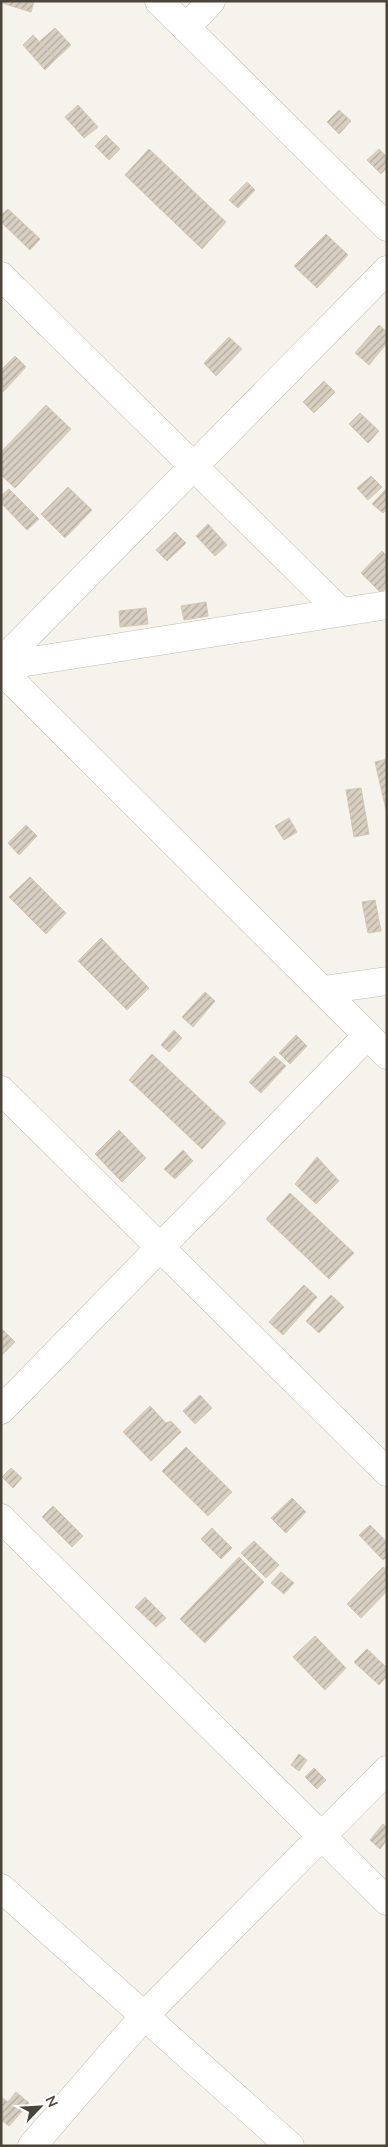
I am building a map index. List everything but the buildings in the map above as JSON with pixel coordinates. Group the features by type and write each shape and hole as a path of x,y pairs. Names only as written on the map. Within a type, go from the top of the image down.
{"street":[{"path":"159,1 387,227"},
{"path":"186,28 211,1"},
{"path":"1,664 387,270"},
{"path":"1,276 341,612"},
{"path":"1,664 387,605"},
{"path":"1,670 387,1055"},
{"path":"323,990 387,981"},
{"path":"1,1410 367,1036"},
{"path":"1,1090 387,1472"},
{"path":"1,1518 387,1901"},
{"path":"32,2146 145,2015 387,1770"},
{"path":"1,1888 290,2146"}]}
